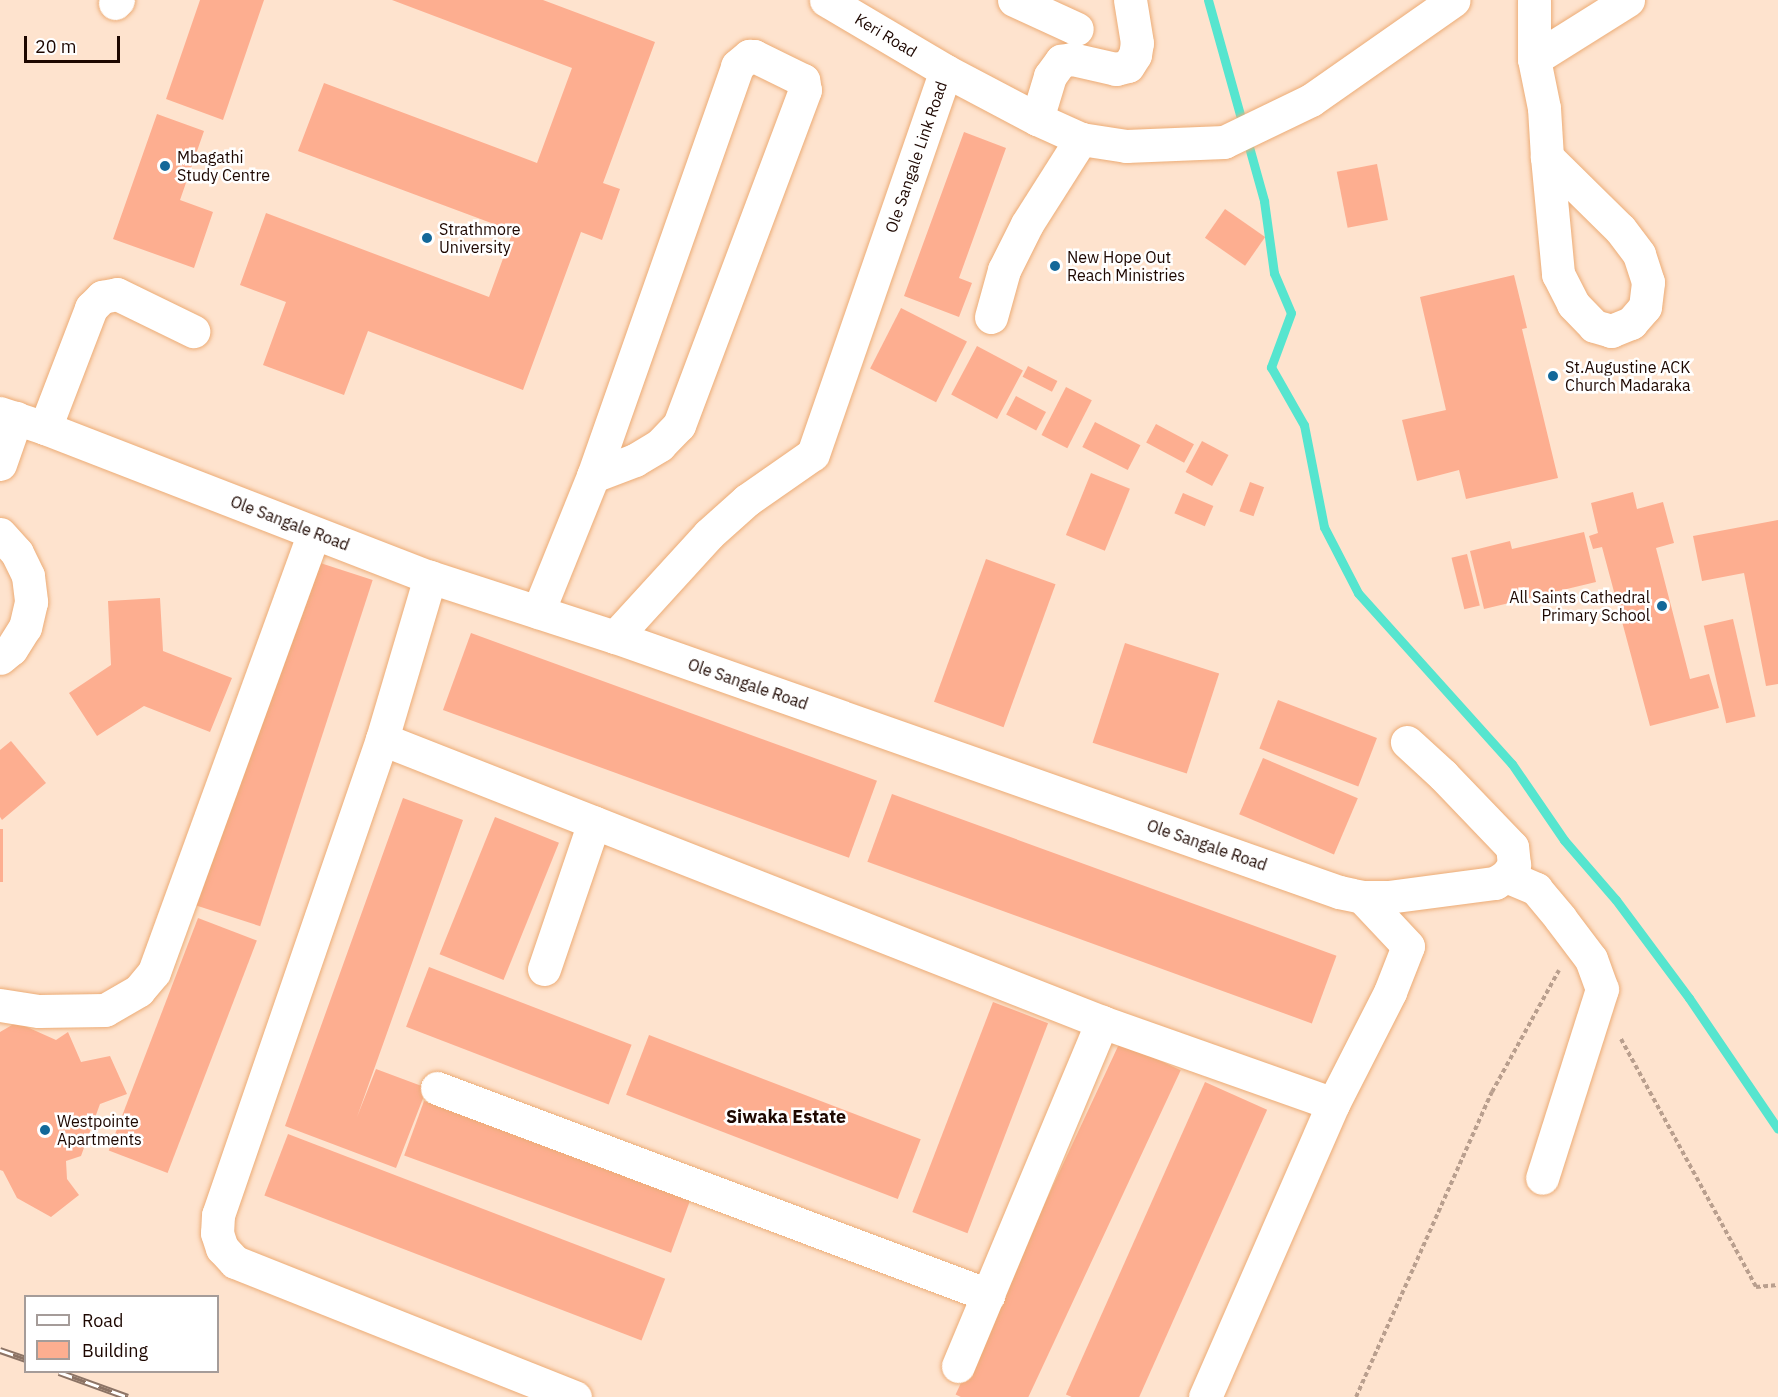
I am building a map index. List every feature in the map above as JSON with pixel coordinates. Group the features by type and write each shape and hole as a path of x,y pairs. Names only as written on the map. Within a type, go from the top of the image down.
{"street":[{"name":"Keri Road","path":"826,0 946,71"},
{"path":"1014,0 1077,29 1116,69 1128,66 1135,55 1137,43 1130,0"},
{"name":"Ole Sangale Link Road","path":"615,637 709,534 747,500 813,454 946,71 1037,119 1081,139 1126,146 1224,142 1311,100 1454,0"},
{"path":"1534,0 1534,59 1544,108 1547,157 1557,274 1573,303 1593,326 1611,331 1631,323 1645,307 1648,282 1639,254 1620,229 1547,157"},
{"path":"1534,59 1628,0"},
{"path":"1037,119 1054,68 1061,61 1077,29"},
{"path":"538,612 593,476 737,66 748,56 754,56 802,80 805,90 679,425 660,445 635,460 593,476"},
{"path":"991,316 1004,270 1027,224 1081,139"},
{"path":"0,464 20,420 91,308 102,297 117,294 193,331"},
{"name":"Ole Sangale Road","path":"20,420 430,577 615,637 1328,888 1362,897 1495,882 1506,876"},
{"path":"0,1005 39,1011 105,1010 139,990 154,972 314,532"},
{"path":"0,534 17,553 28,576 31,602 25,627 11,649 0,658"},
{"path":"430,577 382,739 218,1215 217,1233 222,1248 235,1262 575,1397"},
{"path":"382,739 1102,1022 1333,1104"},
{"path":"1407,742 1443,775 1512,847 1514,865 1506,876 1536,889 1554,910 1591,959 1602,989 1542,1178"},
{"path":"544,969 594,822"},
{"path":"1205,1397 1333,1104 1390,992 1408,946 1362,897"},
{"path":"958,1366 1102,1022"},
{"path":"437,1088 988,1295"}],"building":[{"path":"200,0 264,0 223,120 166,99"},
{"name":"Strathmore University","path":"392,0 543,0 655,42 603,183 620,189 602,240 581,232 523,390 368,331 344,395 263,365 286,302 240,285 266,213 489,297 513,231 298,151 324,83 537,163 572,68"},
{"name":"Mbagathi Study Centre","path":"157,114 204,131 180,200 213,212 194,268 113,239"},
{"path":"964,132 1006,148 959,278 972,283 959,317 904,296"},
{"path":"1377,164 1388,220 1348,228 1337,172"},
{"path":"1225,209 1265,237 1245,266 1205,238"},
{"path":"1514,275 1527,328 1522,329 1558,478 1466,499 1459,470 1417,481 1402,420 1446,410 1420,297"},
{"path":"901,308 967,342 936,402 870,369"},
{"path":"977,346 1023,370 997,419 951,395"},
{"path":"1028,366 1057,381 1052,392 1023,377"},
{"path":"1066,387 1092,400 1067,448 1041,435"},
{"path":"1016,396 1046,412 1036,431 1006,415"},
{"path":"1095,422 1140,445 1128,470 1082,447"},
{"path":"1156,424 1194,444 1184,463 1146,443"},
{"path":"1202,441 1228,455 1212,486 1186,472"},
{"path":"1091,473 1130,489 1105,551 1066,535"},
{"path":"1250,482 1264,487 1253,516 1239,511"},
{"path":"1633,492 1637,509 1663,502 1674,543 1656,548 1690,679 1709,674 1719,708 1650,726 1602,547 1593,549 1589,536 1598,533 1591,503"},
{"path":"1183,493 1213,506 1205,526 1174,513"},
{"path":"1778,520 1778,684 1766,686 1744,573 1702,581 1693,536"},
{"path":"1584,532 1596,582 1484,609 1470,551 1510,541 1512,549"},
{"path":"1467,554 1480,605 1464,609 1451,558"},
{"path":"308,559 373,580 260,926 196,905"},
{"path":"986,559 1056,584 1004,727 934,702"},
{"path":"160,598 163,651 232,678 210,732 144,706 97,736 69,693 111,665 108,601"},
{"path":"1733,619 1755,716 1726,723 1704,626"},
{"path":"471,633 877,781 849,858 443,710"},
{"path":"1125,643 1219,674 1187,773 1093,743"},
{"path":"1278,700 1377,738 1358,787 1259,749"},
{"path":"11,741 46,783 2,820 0,817 0,750"},
{"path":"1263,758 1358,798 1334,854 1239,814"},
{"path":"892,794 1336,956 1312,1023 867,862"},
{"path":"403,798 463,820 357,1117 376,1069 427,1088 396,1168 285,1126"},
{"path":"495,817 559,843 504,980 440,954"},
{"path":"0,829 3,829 3,882 0,882"},
{"path":"198,918 257,941 168,1173 109,1150"},
{"path":"429,967 632,1045 609,1105 406,1027"},
{"path":"993,1002 1048,1023 967,1233 912,1212"},
{"name":"Westpointe Apartments","path":"24,1018 27,1027 56,1040 68,1032 81,1062 110,1056 127,1094 100,1104 81,1156 66,1161 67,1179 79,1195 51,1217 17,1198 3,1171 0,1170 0,1032"},
{"path":"649,1035 921,1139 898,1199 626,1095"},
{"path":"1120,1042 1181,1070 1028,1397 961,1397 956,1395"},
{"path":"1205,1082 1267,1110 1139,1397 1072,1397 1066,1394"},
{"path":"424,1101 691,1198 671,1253 404,1156"},
{"path":"288,1134 665,1279 642,1340 264,1196"}],"waterway":[{"path":"1208,0 1264,201 1274,273 1291,313 1271,367 1304,425 1324,527 1358,593 1512,764 1564,840 1616,900 1689,998 1778,1129"}],"railway":[{"path":"0,1350 24,1358"},
{"path":"62,1373 128,1397"}],"place":[{"name":"Mbagathi Study Centre","path":"165,166"},
{"name":"Strathmore University","path":"427,238"},
{"name":"New Hope Out Reach Ministries","path":"1055,266"},
{"name":"St.Augustine ACK Church Madaraka","path":"1553,376"},
{"name":"All Saints Cathedral Primary School","path":"1662,606"},
{"name":"Westpointe Apartments","path":"45,1130"}],"district":[{"name":"Siwaka Estate","path":"786,1117"}]}
